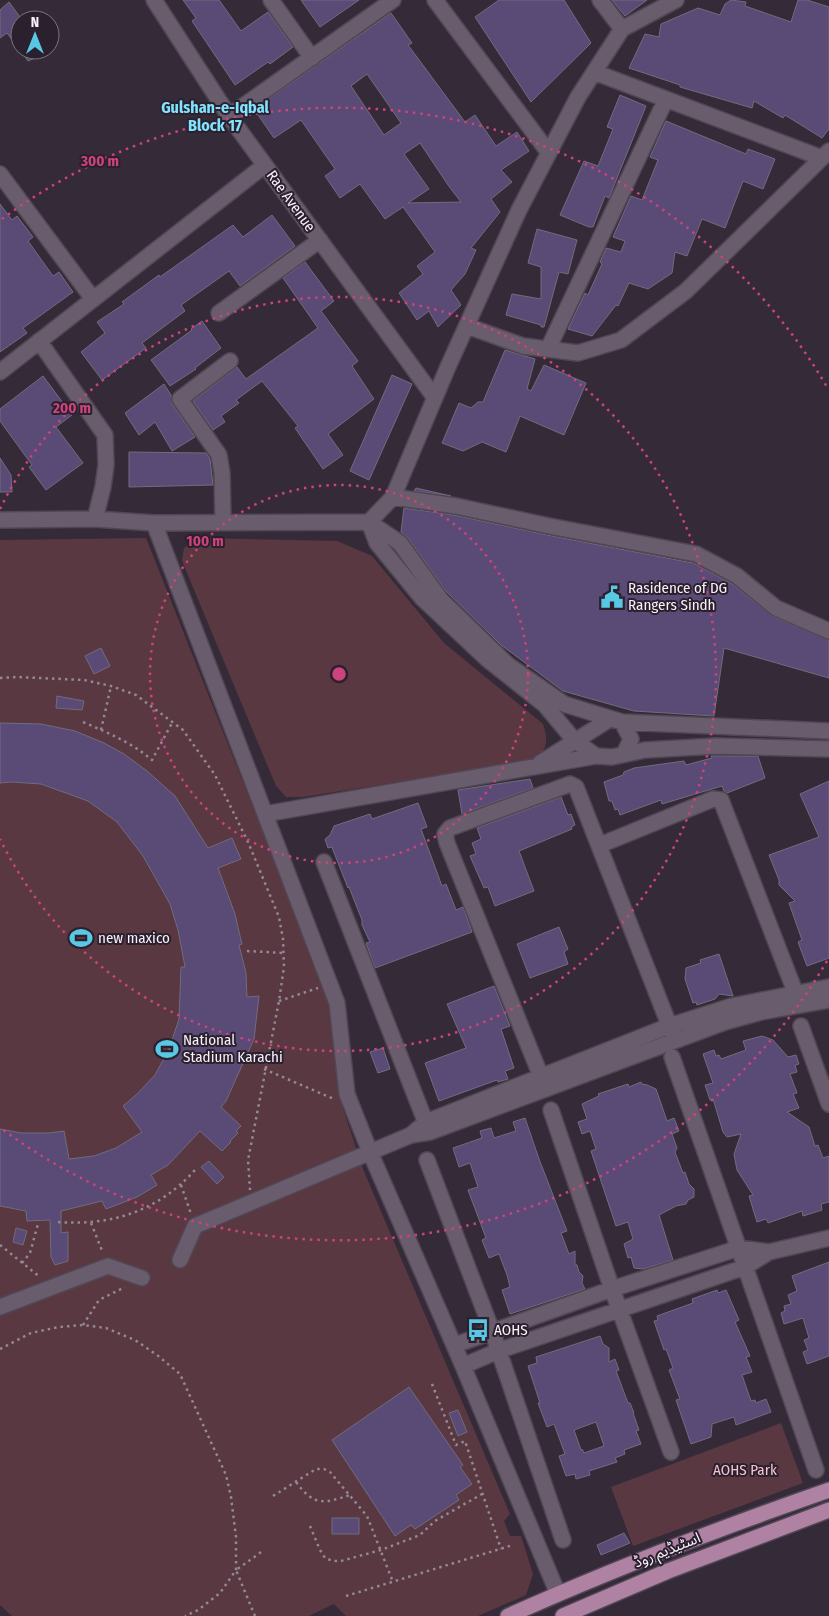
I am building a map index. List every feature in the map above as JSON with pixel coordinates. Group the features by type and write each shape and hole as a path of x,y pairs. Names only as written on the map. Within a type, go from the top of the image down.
{"main road":[{"name":"اسٹیڈیم روڈ","path":"508,1616 750,1517 829,1490"},
{"name":"اسٹیڈیم روڈ","path":"563,1616 668,1572 829,1510"}],"street":[{"name":"Rae Avenue","path":"154,0 229,116 435,398"},
{"path":"271,0 312,58"},
{"path":"229,116 393,0"},
{"path":"435,0 549,153"},
{"path":"600,0 622,29"},
{"path":"369,522 393,497 519,210 578,97 622,29 676,0"},
{"path":"467,326 523,346 578,353 621,340 686,291 826,155 594,72"},
{"path":"548,349 666,99"},
{"path":"0,372 265,165"},
{"path":"0,174 93,299"},
{"path":"219,313 320,240"},
{"path":"39,341 105,435 106,465 95,519"},
{"path":"223,522 222,473 219,455 180,400 230,361"},
{"path":"393,497 456,506 696,554 737,576 776,608 829,631"},
{"path":"0,520 95,519 154,523 369,522 400,543 441,600 508,665 564,704 616,720 829,731"},
{"path":"369,522 377,543 422,598 487,659 545,705 574,740 596,756"},
{"path":"154,523 337,1003 347,1094 370,1152 455,1345 558,1594"},
{"path":"554,754 558,720"},
{"path":"536,766 574,740 616,720"},
{"path":"616,720 631,739 624,754"},
{"path":"265,814 536,766 596,756 612,757 645,750 716,746 829,749"},
{"path":"544,1083 445,834 450,828 570,784 576,787 580,794 675,1040"},
{"path":"600,845 713,798 721,800 798,999"},
{"path":"324,862 428,1127"},
{"path":"180,1260 195,1226 251,1204 428,1127 544,1083 725,1022 761,1012 829,987"},
{"path":"544,1083 669,1026 732,1006 798,999 829,1000"},
{"path":"802,1026 829,1104"},
{"path":"672,1057 816,1470"},
{"path":"551,1110 612,1289 671,1452"},
{"path":"427,1160 492,1331 563,1540"},
{"path":"463,1366 498,1351 746,1267 769,1252 829,1238"},
{"path":"455,1345 612,1289 739,1248 769,1252"},
{"path":"0,1307 108,1266 142,1278"}],"path":[{"path":"0,678 84,680 111,686 136,695 183,730 215,775 248,842 279,917 284,953 279,1000 264,1069 248,1160 251,1204"},
{"path":"101,730 111,686"},
{"path":"83,722 116,736 139,749 152,760 172,722"},
{"path":"247,951 284,953"},
{"path":"279,1000 318,988"},
{"path":"264,1069 352,1105"},
{"path":"58,1222 91,1223 120,1218 139,1211 181,1185 195,1170"},
{"path":"181,1185 195,1226"},
{"path":"91,1223 108,1266"},
{"path":"22,1263 30,1253 38,1224"},
{"path":"0,1245 53,1287"},
{"path":"83,1325 99,1300 142,1278"},
{"path":"0,1349 31,1333 59,1327 83,1325 106,1328 135,1340 180,1374 226,1475 236,1537 236,1570 255,1616"},
{"path":"432,1384 456,1445 465,1441 501,1549"},
{"path":"273,1496 316,1469 324,1469 330,1472 367,1516 393,1582"},
{"path":"296,1482 312,1499 320,1502 330,1502 350,1495"},
{"path":"310,1526 325,1558 341,1561 381,1550 420,1535 435,1521 482,1494"},
{"path":"346,1596 513,1545"},
{"path":"186,1616 198,1610 220,1593 236,1570 264,1550"}],"green space":[{"name":"National Stadium Karachi","path":"146,538 330,1001 339,1096 363,1169 510,1514 504,1521 510,1536 521,1536 533,1574 526,1595 478,1616 346,1616 334,1604 309,1616 12,1616 0,1605 0,540"},
{"path":"198,538 337,541 372,556 444,643 543,724 546,744 543,752 536,760 303,797 286,797 276,786 182,561 184,548"},
{"name":"AOHS Park","path":"781,1423 803,1483 633,1546 611,1487"}],"building":[{"path":"183,0 219,0 241,31 268,12 293,47 270,64 268,62 235,85 192,21 196,18"},
{"path":"301,0 359,0 320,27"},
{"path":"499,0 564,0 591,43 531,102 475,17"},
{"path":"612,0 647,0 625,16"},
{"path":"731,0 746,2 745,6 791,22 798,0 807,0 829,7 829,129 822,138 785,115 783,118 754,101 752,108 680,87 680,85 629,68 645,34 659,37 661,24 698,8 720,15 725,4"},
{"path":"9,2 15,10 10,10 10,37 7,33 0,38 0,10"},
{"path":"391,13 412,43 408,45 465,122 475,115 496,146 517,132 529,151 501,170 512,182 491,199 500,212 471,248 476,250 465,274 451,290 461,305 438,327 429,311 417,320 399,293 423,274 417,266 435,252 403,207 385,219 360,184 340,198 325,176 335,169 301,120 274,138 254,109","holes":["367,74 401,123 384,135 351,86","420,143 448,185 461,202 408,203 429,189 404,154"]},
{"path":"620,95 646,106 609,198 605,196 593,227 589,227 560,215 584,161 598,166 613,129 607,127"},
{"path":"666,121 746,154 748,149 775,159 763,189 743,181 725,228 702,219 687,256 675,252 672,273 648,289 629,283 618,306 616,305 592,336 568,329 585,293 588,295 602,264 600,262 606,248 621,252 625,241 613,237 631,196 642,200 658,160 650,157"},
{"path":"0,204 12,220 17,216 33,237 28,241 53,276 59,272 73,292 23,328 27,333 0,352"},
{"path":"272,215 295,246 240,286 229,271 181,305 185,311 142,343 146,348 102,380 81,352 105,333 97,322 124,304 122,302 159,275 160,277 233,225 243,237"},
{"path":"537,229 577,240 568,274 559,272 544,327 506,315 512,294 541,299 541,267 528,263"},
{"path":"305,262 334,301 321,311 358,361 352,366 374,399 328,434 343,455 323,469 295,428 298,426 262,381 236,400 239,403 221,416 225,422 213,430 193,401 237,367 246,379 318,328 283,278"},
{"path":"202,321 221,348 196,369 170,386 151,360"},
{"path":"505,350 535,359 527,389 531,391 544,365 586,383 564,435 520,416 506,452 482,442 463,451 442,443 459,403 471,408 478,402 483,402"},
{"path":"392,375 412,384 369,480 350,471"},
{"path":"43,376 72,415 56,427 83,463 46,490 29,467 32,465 0,421 0,409"},
{"path":"164,384 171,395 172,404 195,437 172,451 155,422 139,435 125,413"},
{"path":"129,452 206,453 210,459 213,485 129,487"},
{"path":"0,458 11,475 12,492 0,492"},
{"path":"416,488 451,496 414,491"},
{"name":"Rasidence of DG Rangers Sindh","path":"404,508 454,515 693,563 732,584 772,616 829,640 829,678 724,648 714,716 634,711 563,691 501,645 445,590 408,538 401,532"},
{"path":"101,648 110,666 94,674 85,656"},
{"path":"57,696 84,701 82,710 56,708"},
{"path":"0,723 41,724 75,731 104,743 124,754 147,771 175,796 208,848 232,838 241,859 218,868 235,914 242,944 239,945 246,973 247,997 259,996 254,1039 226,1101 221,1107 241,1126 236,1131 238,1133 222,1151 200,1131 168,1165 151,1175 157,1185 137,1197 106,1209 102,1201 61,1211 61,1233 68,1232 68,1261 55,1265 51,1257 50,1220 27,1221 26,1211 0,1206 0,1129 21,1133 64,1131 69,1159 94,1156 116,1148 142,1132 123,1106 155,1075 169,1049 179,1019 181,967 185,967 178,930 170,904 143,856 117,822 88,801 41,784 0,783"},
{"path":"711,756 758,756 765,778 727,793 722,786 662,804 661,800 620,815 618,809 615,810 612,801 609,801 604,782 623,775 624,772 634,768 684,761 686,765 712,758"},
{"path":"530,779 533,788 462,814 458,790"},
{"path":"829,781 829,958 807,966 798,942 802,940 789,903 795,901 779,885 779,880 769,855 819,837 800,794"},
{"path":"561,797 568,815 571,814 575,825 571,827 572,829 519,851 534,891 495,906 488,887 484,888 470,856 476,854 472,843 481,839 477,828"},
{"path":"418,803 427,827 421,829 442,886 446,884 456,910 463,907 472,932 375,968 366,943 370,942 362,925 362,920 332,847 328,848 325,839 330,835 334,826 370,814 372,819"},
{"path":"559,927 568,949 564,952 568,964 530,978 517,944"},
{"path":"719,954 733,996 719,994 715,999 697,1005 696,1002 693,1003 685,979 686,968 701,963 700,960"},
{"path":"494,986 510,1026 501,1029 514,1068 505,1071 508,1079 498,1082 497,1080 439,1101 425,1063 466,1048 447,1004"},
{"path":"762,1036 773,1040 788,1057 796,1055 799,1064 795,1065 797,1072 790,1074 797,1093 793,1094 799,1108 787,1112 809,1127 815,1146 818,1145 823,1158 829,1156 829,1202 821,1204 822,1210 803,1216 802,1211 768,1223 766,1219 757,1222 749,1196 753,1195 737,1170 734,1154 741,1134 727,1137 723,1132 713,1099 710,1100 705,1085 713,1083 703,1054 714,1050 716,1056 719,1055 721,1059 746,1050 743,1041"},
{"path":"383,1048 390,1069 378,1073 370,1052"},
{"path":"641,1082 656,1089 667,1121 674,1118 679,1131 672,1134 677,1148 675,1152 683,1173 685,1172 689,1184 694,1189 694,1197 688,1200 686,1204 676,1206 659,1215 673,1260 643,1269 634,1268 631,1257 628,1258 624,1244 633,1239 628,1222 616,1226 591,1151 596,1149 590,1131 582,1134 578,1122 587,1119 582,1104 599,1096 598,1094 628,1084 629,1087"},
{"path":"525,1118 567,1231 561,1233 569,1254 575,1251 575,1264 583,1276 582,1283 585,1289 510,1314 502,1290 510,1287 507,1275 499,1254 489,1258 482,1240 486,1238 468,1190 478,1187 470,1163 459,1167 453,1148 482,1138 480,1131 491,1128 494,1138 516,1131 513,1122"},
{"path":"209,1161 224,1177 217,1184 201,1167"},
{"path":"16,1228 27,1231 23,1245 13,1242"},
{"path":"829,1262 829,1356 807,1364 803,1352 808,1350 804,1340 809,1338 803,1318 784,1324 781,1313 785,1311 784,1306 791,1304 788,1295 797,1291 792,1276"},
{"path":"717,1290 718,1293 726,1290 739,1320 735,1322 750,1356 746,1357 752,1372 742,1375 751,1401 755,1400 756,1403 766,1399 771,1412 736,1425 734,1417 712,1424 711,1437 691,1444 676,1400 680,1399 669,1370 673,1368 666,1349 664,1350 654,1321 658,1320 657,1316 693,1303 692,1299"},
{"path":"600,1336 603,1344 609,1348 609,1362 615,1359 619,1370 616,1371 628,1403 630,1403 634,1413 639,1430 636,1431 641,1444 624,1450 625,1454 615,1458 617,1462 589,1471 590,1475 576,1479 575,1474 566,1476 559,1456 565,1454 554,1424 547,1427 528,1366 537,1363 536,1357","holes":["596,1422 604,1446 584,1453 581,1450 574,1430"]},
{"path":"409,1387 463,1465 460,1467 472,1484 456,1495 459,1500 415,1529 411,1525 395,1536 332,1440"},
{"path":"458,1410 467,1432 458,1436 449,1413"},
{"path":"332,1518 359,1518 359,1534 332,1534"},
{"path":"624,1533 630,1543 601,1555 597,1545"}],"place":[{"name":"Rasidence of DG Rangers Sindh","path":"612,597"},
{"name":"new maxico","path":"81,938"},
{"name":"National Stadium Karachi","path":"167,1049"},
{"name":"AOHS","path":"478,1330"}],"district":[{"name":"Gulshan-e-Iqbal Block 17","path":"215,116"}]}
